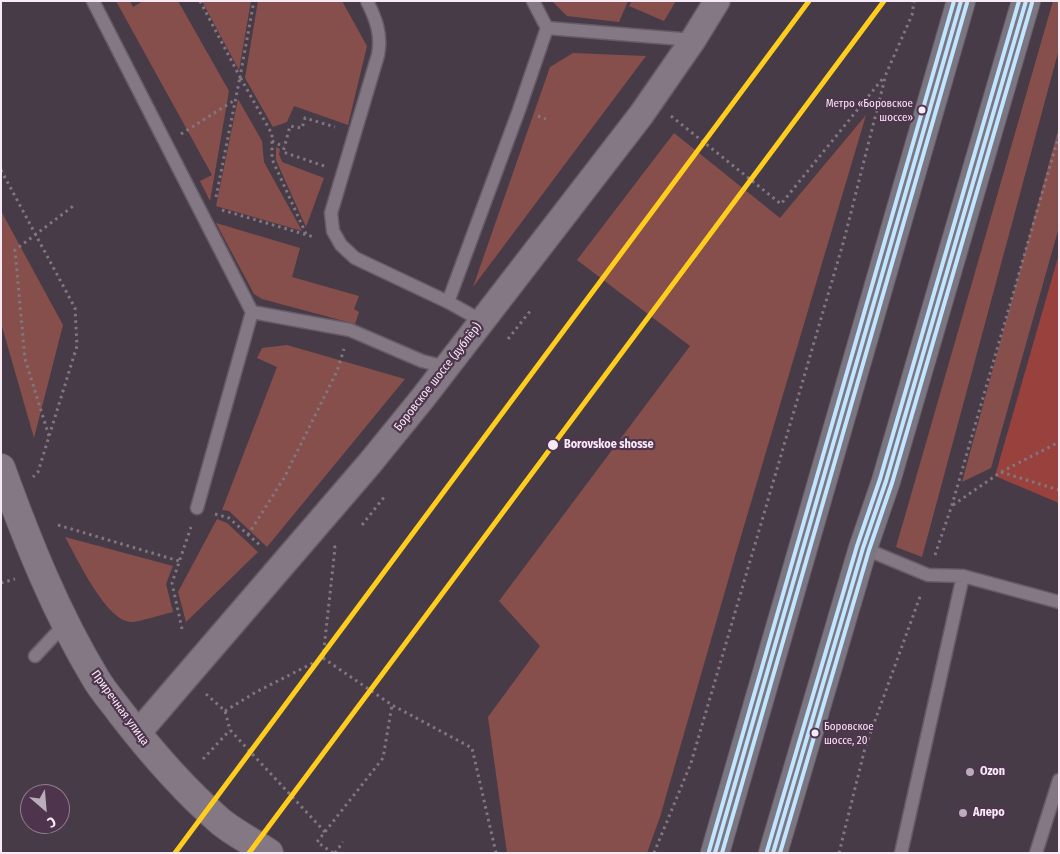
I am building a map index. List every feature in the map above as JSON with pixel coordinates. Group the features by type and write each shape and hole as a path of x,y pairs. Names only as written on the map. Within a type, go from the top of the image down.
{"main road":[{"path":"715,853 961,1"},
{"path":"773,853 863,548 889,471 1026,1"}],"street":[{"name":"Боровское шоссе (дублёр)","path":"137,734 370,463 446,367 651,100 693,40 717,1"},
{"name":"Приречная улица","path":"1,468 30,546 66,623 97,680 137,734 182,785 222,823 269,853"}],"lane":[{"path":"93,1 252,312 197,508"},
{"path":"367,1 379,29 380,43 331,213 333,231 341,246 355,258 448,302 482,321"},
{"path":"448,302 519,110 547,28 533,1"},
{"path":"547,28 693,40"},
{"path":"252,312 350,330 422,360 446,367"},
{"path":"863,548 928,575 963,576 1059,602"},
{"path":"901,853 963,576"},
{"path":"35,656 66,623"},
{"path":"1036,853 1059,780"}],"path":[{"path":"200,1 272,134 272,159 306,234"},
{"path":"214,208 254,1"},
{"path":"654,853 694,753 844,240 886,74 912,15 914,1"},
{"path":"651,100 781,204 886,74"},
{"path":"166,144 238,99"},
{"path":"344,172 283,152 290,126 302,128 305,118 355,134"},
{"path":"839,853 865,748 952,505 1059,135"},
{"path":"272,141 284,148"},
{"path":"1,170 75,308 77,346 38,472 12,499"},
{"path":"49,437 25,360 14,250 76,204"},
{"path":"202,214 214,208 341,246"},
{"path":"508,339 531,310"},
{"path":"248,535 284,478 337,371"},
{"path":"952,505 1001,472 1059,442"},
{"path":"1001,472 1059,490"},
{"path":"362,525 385,496"},
{"path":"182,629 172,583 197,508"},
{"path":"228,518 283,565"},
{"path":"58,525 179,562"},
{"path":"323,658 335,548"},
{"path":"323,658 392,705 472,748 496,853"},
{"path":"225,711 256,692 323,658"},
{"path":"205,693 225,711 230,730 325,832"},
{"path":"343,842 334,853 317,842 383,758 392,705"},
{"path":"203,759 230,730"}],"shaded area":[{"path":"116,1 130,1 133,7 143,1 178,1 229,91 210,201 200,181 212,175"},
{"path":"202,1 251,1 239,70"},
{"path":"258,1 342,1 367,46 348,125 294,106 287,122 273,127 245,78"},
{"path":"552,1 628,1 619,22 567,16"},
{"path":"632,1 676,1 664,21 629,6"},
{"path":"1053,1 1059,1 1059,49 922,557 896,547"},
{"path":"573,53 646,56 473,287 550,67"},
{"path":"238,99 262,141 264,162 302,231 216,206"},
{"path":"866,115 660,817 647,853 507,853 488,717 540,646 499,601 690,346 577,260 674,133 780,218"},
{"path":"1059,127 1059,227 991,468 962,482"},
{"path":"276,147 280,149 279,154 282,162 324,178 306,227 276,160"},
{"path":"1,211 63,325 34,438 1,323"},
{"path":"216,223 300,248 292,277 359,296 354,309 359,312 355,324 262,299 254,294"},
{"path":"1059,254 1059,503 995,476"},
{"path":"287,345 405,379 267,547 229,511 222,510 277,367 257,358 262,348"},
{"path":"217,519 227,523 258,552 186,622 178,592"},
{"path":"65,537 173,566 166,584 173,612 135,622 121,619 102,600 93,587"}],"transit line":[{"path":"175,853 809,1"},
{"path":"249,853 884,1"},
{"path":"709,851 954,1"},
{"path":"715,853 961,1"},
{"path":"767,851 857,546 880,479 1019,1"},
{"path":"773,853 863,548 886,481 1026,1"},
{"path":"722,853 967,3"},
{"path":"780,853 869,550 892,483 1032,3"}],"place":[{"name":"Метро «Боровское шоссе»","path":"922,110"},
{"name":"Borovskoe shosse","path":"553,445"},
{"name":"Боровское шоссе, 20","path":"815,733"},
{"name":"Ozon","path":"970,772"},
{"name":"Алеро","path":"963,813"}]}
